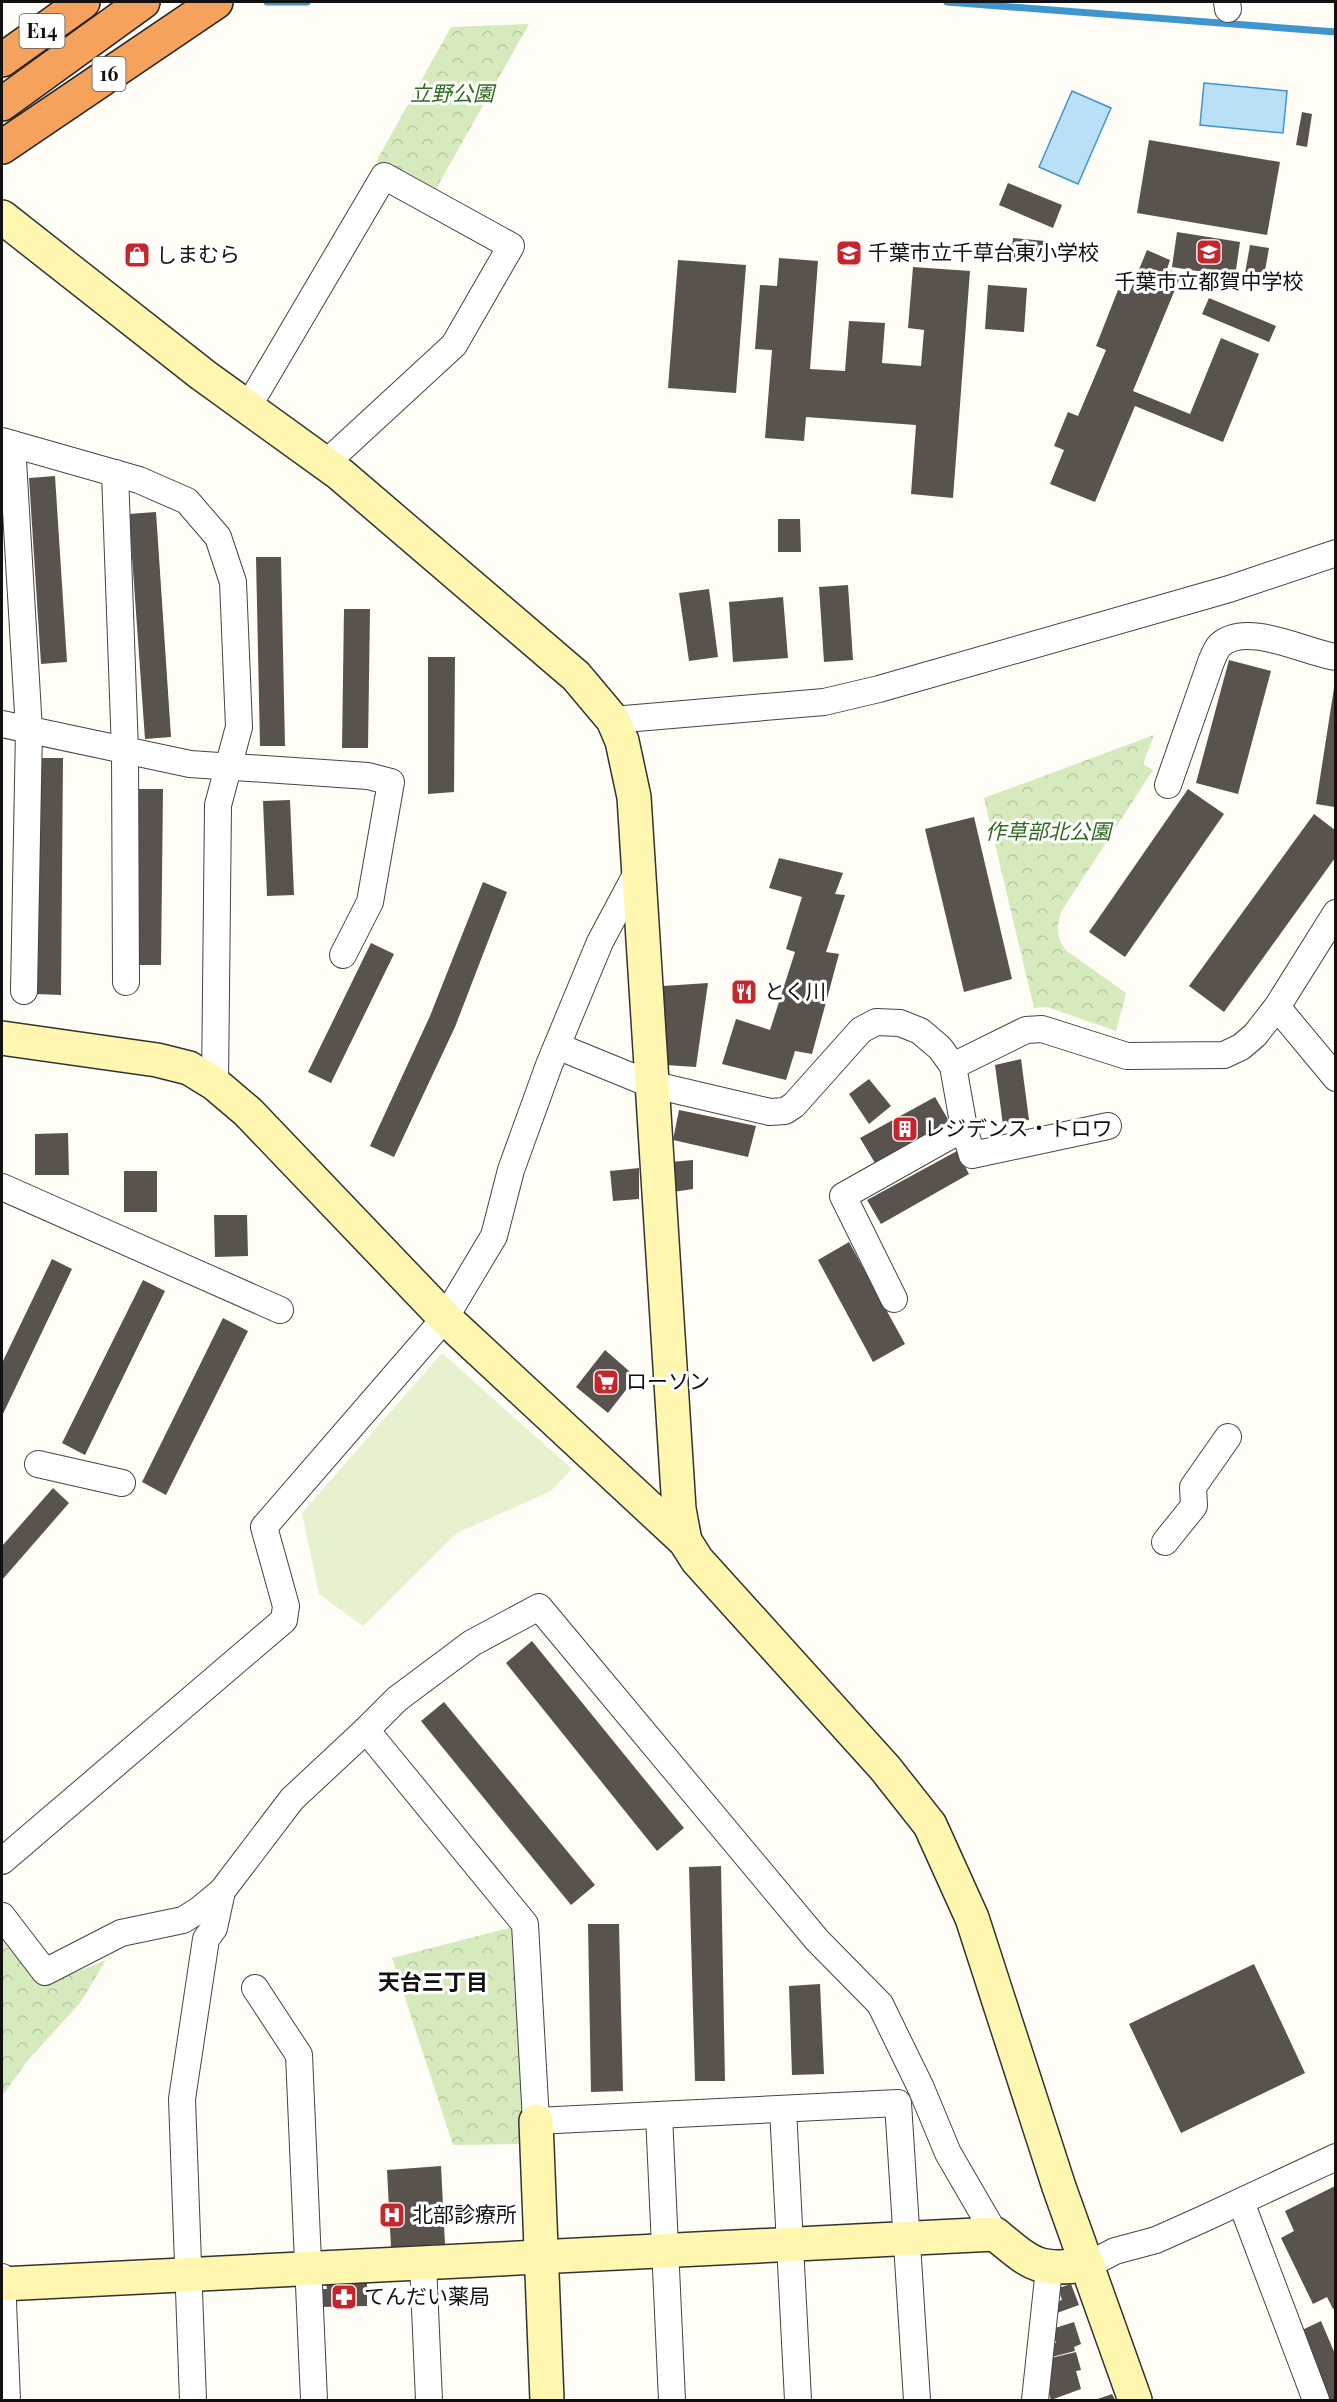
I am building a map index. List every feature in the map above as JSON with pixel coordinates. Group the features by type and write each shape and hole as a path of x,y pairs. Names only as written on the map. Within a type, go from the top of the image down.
{"highway":[{"name":"E14","path":"2,60 83,2"},
{"name":"E14","path":"2,104 143,2"},
{"name":"16","path":"2,147 216,2"}],"street":[{"path":"249,407 384,176 511,246 454,345 326,463"},
{"path":"2,217 99,295 326,463 576,676 613,720 629,767 640,867 650,1084 679,1509 685,1541"},
{"path":"24,991 29,730 7,443 139,480 187,501 218,537 233,582 238,654 239,727 218,805 215,1084"},
{"path":"115,473 126,751 126,982"},
{"path":"613,720 824,702 879,689 1229,589 1335,553"},
{"path":"1168,784 1211,662 1220,645 1240,637 1254,635 1335,657"},
{"path":"2,724 190,764 368,776 391,782 370,902 343,955"},
{"path":"2,1861 284,1620 286,1606 264,1527 446,1318 494,1236 511,1170 557,1046 600,942 640,867"},
{"path":"953,1066 1026,1030 1041,1029 1127,1056 1224,1055 1241,1047 1277,1007 1335,913"},
{"path":"1277,1007 1335,1076"},
{"path":"557,1046 650,1084 770,1112 784,1111 794,1105 861,1030 876,1022 900,1023 920,1030 940,1048 953,1066 964,1128 972,1155 1108,1126"},
{"path":"2,1038 157,1059 189,1068 215,1084 248,1112 446,1318 685,1541 697,1560 885,1768 930,1825 972,1918 1059,2187 1135,2400"},
{"path":"894,1299 843,1196 964,1128"},
{"path":"2,1187 280,1310"},
{"path":"1165,1542 1194,1506 1193,1487 1228,1437"},
{"path":"38,1464 122,1484"},
{"path":"2,1916 45,1972 121,1934 183,1920 222,1891 292,1799 397,1699 472,1643 539,1607 817,1940 880,2004 921,2088 948,2153 995,2234 1027,2261 1049,2269 1088,2265 1115,2251 1156,2240 1335,2157"},
{"path":"366,1730 525,1924 536,2121 547,2400"},
{"path":"193,2400 182,2099 206,1939 214,1928 222,1891"},
{"path":"255,1988 299,2055 314,2400"},
{"path":"536,2121 898,2103 917,2400"},
{"path":"783,2109 792,2245 798,2400"},
{"path":"659,2115 672,2400"},
{"path":"1241,2202 1316,2400"},
{"path":"2,2284 995,2234"},
{"path":"423,2263 429,2400"},
{"path":"1035,2400 1049,2269"},
{"path":"2,2277 7,2400"}],"green space":[{"name":"立野公園","path":"529,24 433,194 376,162 451,27"},
{"name":"作草部北公園","path":"1154,735 1143,764 1153,770 1061,912 1058,923 1059,937 1067,951 1126,993 1116,1031 1047,1007 1034,1008 984,798"},
{"path":"442,1353 572,1469 551,1491 457,1533 363,1626 319,1594 302,1513"},
{"path":"513,1927 518,1946 522,2144 453,2145 392,1958"},
{"path":"2,1941 37,1982 47,1984 106,1960 80,2003 28,2060 2,2096"}],"water":[{"path":"1204,83 1287,91 1283,133 1200,125"},
{"path":"1072,91 1111,108 1078,184 1039,167"}],"building":[{"path":"1302,112 1312,114 1307,147 1296,145"},
{"path":"1149,140 1280,162 1267,235 1137,213"},
{"path":"1008,183 1062,205 1053,228 999,205"},
{"path":"1177,232 1240,242 1235,277 1172,267"},
{"path":"1013,238 1045,241 1044,261 1011,259"},
{"path":"1250,245 1269,248 1263,282 1244,279"},
{"path":"1147,250 1170,260 1167,269 1181,275 1133,391 1190,414 1221,338 1259,354 1223,442 1135,406 1095,502 1050,484 1064,450 1054,446 1068,412 1078,416 1106,350 1096,346 1118,290 1129,294"},
{"path":"779,258 818,261 810,369 845,371 849,321 885,323 882,363 921,366 924,330 908,328 913,267 970,271 953,498 911,494 916,425 806,417 804,441 765,438 772,350 755,349 760,285 777,286"},
{"path":"678,260 746,265 736,393 668,388"},
{"path":"988,285 1027,288 1024,332 985,329"},
{"path":"1209,298 1276,326 1269,342 1202,314"},
{"path":"55,476 67,662 41,664 29,478"},
{"path":"156,512 171,737 145,739 129,514"},
{"path":"778,519 800,519 801,552 778,552"},
{"path":"256,557 281,557 285,746 260,746"},
{"path":"848,585 853,660 824,662 819,587"},
{"path":"709,589 718,657 689,661 679,593"},
{"path":"783,597 788,658 733,662 729,602"},
{"path":"344,609 370,609 368,748 342,748"},
{"path":"428,657 455,657 454,792 428,794"},
{"path":"1229,660 1271,671 1238,794 1196,783"},
{"path":"1335,688 1335,807 1316,804"},
{"path":"38,758 63,758 61,995 35,994"},
{"path":"137,789 163,789 161,965 135,965"},
{"path":"1188,789 1224,814 1125,957 1089,932"},
{"path":"290,800 294,895 267,896 263,801"},
{"path":"1314,814 1335,830 1335,858 1224,1012 1189,986"},
{"path":"974,817 1012,979 964,992 925,829"},
{"path":"779,858 843,873 835,894 845,895 826,952 839,954 812,1054 795,1051 786,1080 722,1064 736,1019 770,1030 795,952 786,949 802,897 769,888"},
{"path":"483,882 507,892 455,1027 394,1157 370,1146 430,1016"},
{"path":"371,943 394,954 331,1083 308,1072"},
{"path":"708,983 696,1067 666,1065 663,986"},
{"path":"1021,1059 1029,1120 1003,1125 995,1065"},
{"path":"869,1079 891,1106 869,1124 849,1094"},
{"name":"レジデンス・トロワ","path":"935,1097 949,1121 875,1163 860,1138"},
{"path":"679,1110 756,1126 748,1157 673,1140"},
{"path":"68,1133 69,1175 35,1175 35,1134"},
{"path":"957,1151 969,1174 881,1224 867,1200"},
{"path":"693,1160 693,1189 673,1192 671,1162"},
{"path":"639,1168 639,1199 613,1201 610,1171"},
{"path":"124,1171 157,1171 157,1212 124,1212"},
{"path":"214,1215 247,1215 248,1256 215,1257"},
{"path":"849,1242 905,1344 873,1362 818,1260"},
{"path":"52,1259 72,1269 2,1416 2,1363"},
{"path":"143,1280 165,1291 85,1455 62,1443"},
{"path":"223,1318 248,1331 166,1495 142,1482"},
{"name":"ローソン","path":"605,1350 636,1377 608,1413 576,1387"},
{"path":"53,1488 69,1503 2,1580 2,1546"},
{"path":"532,1641 684,1828 657,1851 506,1663"},
{"path":"444,1702 595,1885 571,1905 421,1721"},
{"path":"721,1866 725,2081 695,2081 689,1867"},
{"path":"588,1924 619,1924 623,2091 591,2092"},
{"path":"1254,1964 1305,2073 1181,2133 1129,2024"},
{"path":"820,1984 824,2074 792,2075 789,1986"},
{"path":"441,2166 445,2244 391,2247 387,2170"},
{"path":"1335,2186 1335,2308 1333,2309 1327,2297 1313,2304 1281,2238 1294,2231 1285,2211"},
{"name":"てんだい薬局","path":"367,2282 367,2306 320,2307 320,2289 327,2289 326,2284"},
{"path":"1071,2284 1079,2305 1057,2313 1054,2303 1062,2300 1058,2288"},
{"path":"1321,2321 1335,2354 1335,2400 1330,2400 1298,2332"},
{"path":"1074,2322 1081,2344 1074,2347 1075,2351 1052,2357 1049,2345 1056,2343 1052,2329"},
{"path":"1076,2352 1081,2370 1076,2371 1081,2389 1051,2400 1045,2381 1051,2358"},
{"path":"1112,2394 1115,2400 1095,2400"}],"waterway":[{"path":"267,2 307,2"},
{"path":"947,2 1336,32"}],"place":[{"name":"千葉市立都賀中学校","path":"1209,252"},
{"name":"千葉市立千草台東小学校","path":"849,253"},
{"name":"しまむら","path":"137,255"},
{"name":"とく川","path":"744,992"},
{"name":"レジデンス・トロワ","path":"905,1129"},
{"name":"ローソン","path":"606,1382"},
{"name":"北部診療所","path":"392,2215"},
{"name":"てんだい薬局","path":"344,2297"}],"district":[{"name":"天台三丁目","path":"433,1982"}]}
